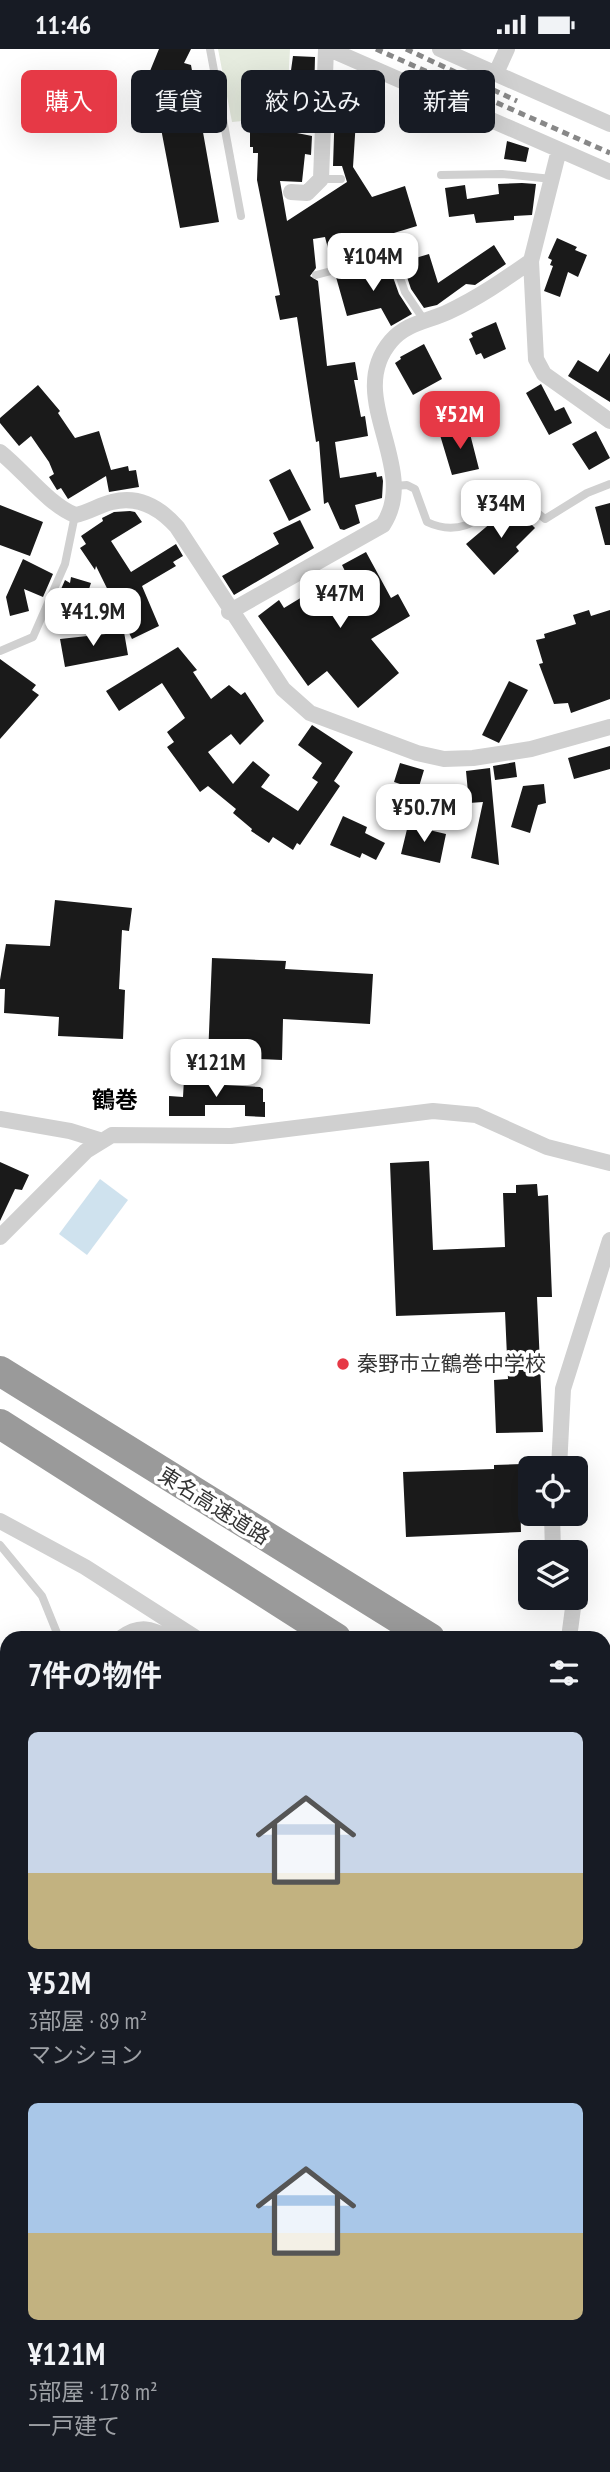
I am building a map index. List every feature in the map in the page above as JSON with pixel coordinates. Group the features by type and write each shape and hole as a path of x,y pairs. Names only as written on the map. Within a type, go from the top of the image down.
{"highway":[{"name":"東名高速道路","path":"0,1371 419,1631"},
{"path":"0,1424 325,1631"}],"street":[{"path":"326,70 327,49 610,172"},
{"path":"440,49 610,124"},
{"path":"496,73 507,49"},
{"path":"290,192 307,193 321,179 323,133"},
{"path":"559,150 531,261 536,359 544,374 610,421"},
{"path":"229,612 383,525 393,510 395,487 374,385 380,359 391,341 424,320 446,314 486,293 531,261"},
{"path":"0,452 29,475 60,509 75,515 112,502 128,501 151,505 163,512 177,527 229,612 283,689 310,713 417,753 444,758 473,758 531,749 610,727"},
{"path":"0,1237 99,1140 111,1135 231,1136 433,1111 476,1115 547,1147 610,1163"},
{"path":"0,1119 70,1131 99,1140"},
{"path":"560,1456 563,1389 610,1240"},
{"path":"4,1524 85,1567 182,1631"},
{"path":"571,1631 573,1610"},
{"path":"131,1631 146,1627 155,1631"}],"lane":[{"path":"210,49 241,216"},
{"path":"441,176 502,174 552,179"},
{"path":"321,179 341,179"},
{"path":"316,275 392,255 405,292 424,320"},
{"path":"395,487 407,485 415,489 427,522 439,528 469,526 492,514 514,494 545,519 587,493 610,484"},
{"path":"0,651 33,637 65,564 75,515"},
{"path":"4,1524 0,1544 42,1596 56,1631"}],"shaded area":[{"path":"218,49 290,49 289,70 241,70 241,121 232,122 227,96 227,70 222,70"}],"water":[{"path":"100,1179 128,1200 87,1255 59,1234"}],"building":[{"path":"159,49 191,49 184,63 191,65 192,70 150,70"},
{"path":"293,56 315,57 315,70 291,70"},
{"path":"162,133 203,133 219,222 180,228"},
{"path":"250,133 297,133 312,136 311,155 305,154 302,182 280,181 287,221 347,182 342,166 333,166 334,133 355,133 353,167 372,197 405,186 417,226 384,236 387,249 332,264 325,237 313,239 316,268 310,276 318,281 327,366 355,362 358,380 354,380 361,417 365,416 368,436 335,442 340,478 376,472 377,477 382,476 383,481 382,498 355,505 360,523 344,530 340,529 328,502 324,504 319,441 316,442 297,317 280,320 275,296 280,295 257,180 258,153 253,153 253,147 250,147"},
{"path":"507,141 529,148 526,162 504,159"},
{"path":"498,184 536,184 532,215 514,216 514,220 476,223 474,214 449,217 445,188 465,185 467,199 499,194"},
{"path":"557,238 587,255 578,277 568,272 560,297 544,291 553,266 550,265 552,260 548,258"},
{"path":"494,245 506,264 475,285 466,284 437,305 424,308 411,289 402,262 429,254 438,283"},
{"path":"388,263 399,294 412,314 391,326 381,308 347,316 336,277"},
{"path":"496,322 506,349 484,359 481,353 476,355 469,339 473,337 471,333"},
{"path":"424,344 442,379 413,395 395,363 400,357"},
{"path":"610,353 610,402 568,376 578,360 598,372"},
{"path":"541,384 555,411 564,407 572,423 549,435 526,393"},
{"path":"38,385 60,411 58,413 75,438 99,431 111,470 128,466 129,471 136,470 139,487 109,492 106,476 68,499 61,488 57,490 49,477 54,474 49,462 31,436 19,446 0,423 0,418"},
{"path":"468,426 479,469 452,475 440,435"},
{"path":"596,431 610,458 589,470 572,444"},
{"path":"290,469 311,510 289,521 269,480"},
{"path":"610,503 610,545 605,545 595,507"},
{"path":"0,505 43,522 30,556 0,545"},
{"path":"513,506 535,528 516,547 519,551 494,575 466,544"},
{"path":"114,512 135,512 142,522 111,541 131,572 176,544 183,556 173,562 176,566 142,586 159,626 132,639 96,566 95,570 80,548 86,544 81,536 103,521 102,518"},
{"path":"300,520 314,548 234,595 222,576 279,544 273,533"},
{"path":"366,552 391,598 398,594 410,616 371,639 399,673 358,708 327,671 308,686 258,616 279,600 284,608 345,571 342,565"},
{"path":"23,559 53,574 43,597 24,589 29,611 10,616 6,597"},
{"path":"71,577 91,583 78,622 59,616 63,603 55,603 65,580 70,583"},
{"path":"589,610 591,616 610,610 610,699 571,713 568,703 554,704 539,664 543,663 536,640 545,638 544,634 576,624 573,615"},
{"path":"124,632 128,655 65,667 60,639"},
{"path":"178,647 197,670 193,672 211,699 229,685 241,695 245,692 264,721 240,745 231,734 208,752 233,784 253,761 270,775 261,787 298,811 318,782 312,778 322,763 298,745 312,725 353,752 334,781 340,786 300,845 297,843 293,850 273,837 269,843 251,831 252,829 233,813 236,809 208,786 200,792 167,747 174,742 167,732 185,718 162,683 119,711 106,691"},
{"path":"0,659 36,685 32,690 39,695 0,739"},
{"path":"509,681 528,690 499,743 482,735"},
{"path":"610,746 610,769 574,779 568,758"},
{"path":"515,762 517,777 495,780 493,766"},
{"path":"400,763 424,770 418,790 394,782"},
{"path":"490,768 499,865 471,858 483,802 469,803 466,771"},
{"path":"544,784 546,803 538,805 530,833 511,827 523,786"},
{"path":"343,816 367,827 365,833 385,843 376,860 362,853 360,858 330,845"},
{"path":"408,825 446,834 440,863 401,854"},
{"path":"55,900 132,908 129,931 122,930 119,989 125,990 123,1039 58,1036 59,1017 4,1013 5,989 0,989 0,980 6,944 50,946"},
{"path":"212,958 286,961 285,969 373,974 370,1024 283,1019 282,1060 208,1057"},
{"path":"184,1079 206,1080 206,1084 260,1087 263,1089 265,1117 245,1116 245,1105 205,1105 205,1116 169,1116 169,1096 183,1097"},
{"path":"429,1161 433,1250 505,1247 503,1193 516,1193 516,1185 537,1184 538,1196 548,1195 552,1297 537,1297 543,1432 496,1433 494,1380 508,1379 505,1312 396,1316 390,1163"},
{"path":"0,1162 29,1175 22,1190 15,1189 0,1221"},
{"path":"518,1464 518,1526 521,1526 521,1532 406,1537 403,1472 494,1469 494,1465"}],"railway":[{"path":"376,49 610,153"},
{"path":"406,49 517,101"}],"place":[{"name":"秦野市立鶴巻中学校","path":"343,1364"}],"district":[{"name":"鶴巻","path":"115,1100"}]}
